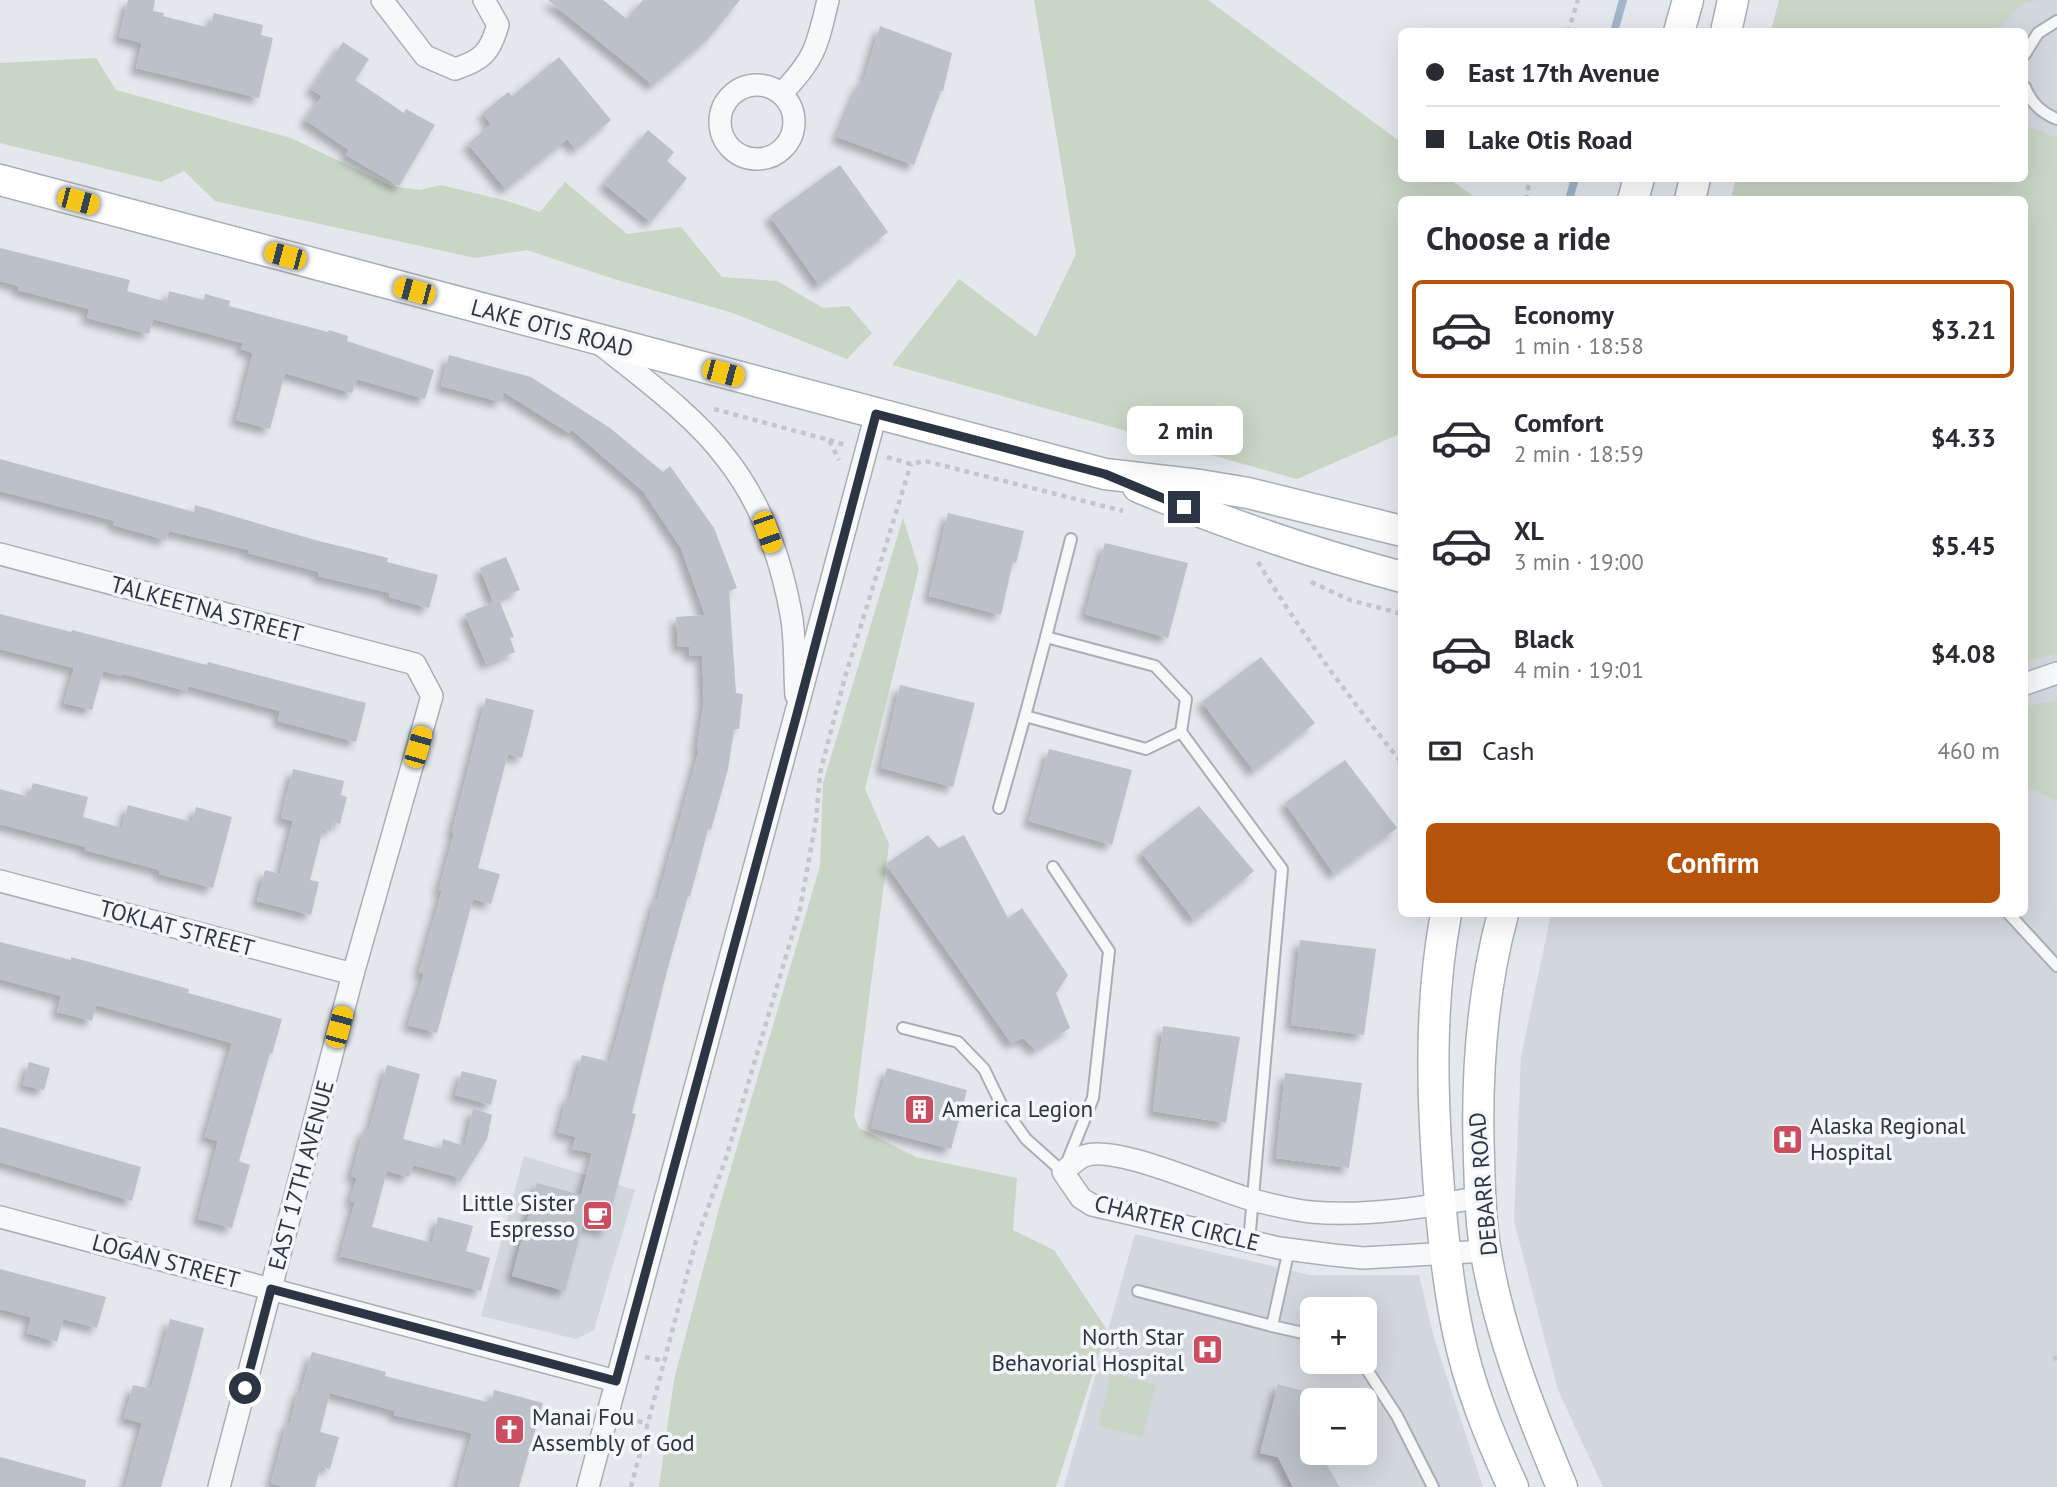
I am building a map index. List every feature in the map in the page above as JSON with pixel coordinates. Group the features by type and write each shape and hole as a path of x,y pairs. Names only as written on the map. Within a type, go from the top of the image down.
{"main road":[{"path":"1680,28 1688,0"},
{"path":"1727,28 1733,0"},
{"name":"LAKE OTIS ROAD","path":"0,180 1105,474 1237,528 1398,576"},
{"name":"LAKE OTIS ROAD","path":"1105,474 1248,493 1398,530"},
{"name":"DEBARR ROAD","path":"1445,917 1437,962 1434,1009 1436,1149 1445,1255 1458,1332 1472,1382 1491,1437 1513,1487"},
{"name":"DEBARR ROAD","path":"1502,917 1487,981 1476,1102 1486,1251 1498,1307 1518,1372 1562,1487"}],"street":[{"path":"382,0 425,56 455,69 475,62 492,46 498,24 484,0"},
{"path":"781,94 804,70 817,47 828,0"},
{"path":"595,339 683,412 726,457 759,508 791,615 797,714"},
{"path":"588,1487 876,414"},
{"name":"TALKEETNA STREET","path":"0,554 415,664"},
{"name":"EAST 17TH AVENUE","path":"219,1487 353,974 432,696 415,664"},
{"path":"2028,683 2057,673"},
{"name":"TOKLAT STREET","path":"0,881 353,974"},
{"name":"CHARTER CIRCLE","path":"1481,1197 1441,1204 1337,1213 1309,1212 1253,1200 1119,1155 1085,1156 1063,1171 1081,1198 1092,1205 1289,1250 1363,1258 1486,1251"},
{"name":"LOGAN STREET","path":"0,1217 616,1381"}],"lane":[{"path":"2028,49 2038,33 2057,22"},
{"path":"2028,96 2039,109 2057,119"},
{"path":"999,808 1072,539"},
{"path":"1046,637 1155,666 1186,699 1181,733 1282,869 1249,1242"},
{"path":"1025,716 1146,749 1181,733"},
{"path":"903,1028 958,1042 984,1069 1001,1104 1026,1139 1063,1171 1093,1098 1109,951 1053,867"},
{"path":"2012,917 2057,967"},
{"path":"1272,1326 1289,1250"},
{"path":"1138,1291 1300,1332"},
{"path":"1370,1374 1397,1416 1433,1487"}],"path":[{"path":"1569,28 1578,0"},
{"path":"683,412 701,405 911,464 925,461 1133,514"},
{"path":"829,440 841,464"},
{"path":"631,1487 696,1241 726,1158 800,909 816,820 820,773 845,677 911,464"},
{"path":"1266,563 1256,558 1295,623 1354,704 1398,758"},
{"path":"1308,580 1350,600 1398,613"}],"shaded area":[{"name":"Alaska Regional Hospital","path":"1779,0 2057,0 2057,1487 1603,1487 1558,1390 1514,1221 1521,1057 1550,917 2028,917 2028,196 1732,196 1735,182 2028,182 2028,28 1772,28"},
{"path":"524,1156 635,1190 594,1330 576,1339 481,1316"},
{"name":"North Star Behavorial Hospital","path":"1135,1234 1310,1275 1419,1275 1434,1338 1483,1487 1340,1487 1333,1475 1329,1477 1322,1465 1377,1465 1377,1388 1300,1390 1279,1384 1261,1452 1278,1457 1293,1487 1064,1487"}],"green space":[{"path":"1034,0 1208,0 1398,140 1398,182 1453,182 1474,196 1398,196 1398,435 1297,479 892,365 959,279 1036,337 1076,254"},
{"path":"1779,0 2039,0 2023,3 2000,28 1772,28"},
{"path":"96,58 116,90 291,138 391,186 420,190 441,185 540,212 565,182 627,234 681,227 722,277 777,281 823,308 849,306 872,333 847,359 733,313 614,279 527,250 475,258 215,201 184,171 161,182 0,143 0,63"},
{"path":"2028,126 2057,138 2057,654 2028,660 2028,196 1732,196 1735,182 2028,182"},
{"path":"903,518 919,569 865,789 889,844 854,1116 859,1128 916,1157 1017,1178 1013,1230 1054,1250 1107,1330 1056,1487 659,1487 674,1380 720,1205 820,866 823,783"},
{"path":"2057,700 2057,801 2028,790 2028,706"},
{"path":"1112,1373 1156,1385 1142,1437 1098,1426"}],"building":[{"path":"128,0 155,0 153,11 210,28 214,13 263,25 261,35 273,38 259,98 136,68 142,43 119,37"},
{"path":"548,0 603,0 627,19 643,0 740,0 708,39 653,85"},
{"path":"880,26 952,53 943,91 914,165 837,137 860,82 863,83"},
{"path":"343,42 369,59 355,80 404,113 406,109 435,125 399,186 346,155 349,150 305,120 322,96 311,89"},
{"path":"559,57 611,120 576,149 567,139 506,189 468,144 491,124 483,113 508,92 512,96"},
{"path":"648,130 674,152 667,161 687,178 651,222 604,184"},
{"path":"840,165 888,232 819,285 770,216"},
{"path":"0,248 130,280 127,291 167,302 169,291 204,300 205,294 230,301 229,306 348,336 347,341 434,370 425,399 357,379 352,393 285,373 270,429 236,420 253,353 241,349 243,343 153,319 149,334 87,318 89,309 18,290 19,286 0,281"},
{"path":"449,355 531,377 610,428 663,472 670,466 714,528 737,588 729,591 736,693 743,694 739,729 734,729 728,769 666,975 632,1113 636,1114 606,1231 583,1225 565,1291 512,1276 537,1183 581,1195 592,1153 572,1149 576,1137 558,1132 567,1097 571,1098 582,1055 610,1062 677,830 699,750 704,700 702,655 690,656 689,647 678,647 676,617 705,615 681,548 643,491 571,429 569,433 504,392 501,402 441,386"},
{"path":"0,459 194,512 195,505 388,558 387,562 438,575 429,608 389,597 390,593 318,576 319,572 248,553 249,550 169,531 166,540 113,525 115,521 0,491"},
{"path":"948,513 1024,531 1016,563 1013,562 1001,615 929,596"},
{"path":"1105,543 1188,563 1168,638 1085,614"},
{"path":"506,557 520,590 493,601 480,568"},
{"path":"499,600 514,637 510,638 515,652 486,664 465,614"},
{"path":"0,614 207,665 208,662 366,703 356,742 278,721 280,711 188,686 187,691 103,671 92,710 64,703 74,668 0,649"},
{"path":"1261,657 1315,723 1254,771 1202,702"},
{"path":"900,685 975,703 953,787 881,768"},
{"path":"486,698 534,710 522,758 508,754 478,868 500,874 491,904 473,899 437,1033 408,1025 424,974 419,972 442,891 439,890 454,833 452,832"},
{"path":"1049,749 1132,770 1112,845 1029,821"},
{"path":"1345,760 1397,828 1334,874 1285,803"},
{"path":"293,769 344,781 341,795 347,797 340,824 333,822 331,831 323,829 310,880 319,882 311,915 257,901 265,870 280,874 293,821 281,818"},
{"path":"33,783 88,797 83,817 122,828 128,805 192,822 196,807 232,817 213,888 159,874 160,870 85,850 86,847 0,824 0,789 29,797"},
{"path":"1199,806 1254,871 1194,920 1141,852"},
{"path":"928,835 939,848 964,835 1008,918 1022,908 1068,975 1056,993 1070,1028 1035,1050 1023,1038 1011,1043 886,864"},
{"path":"1300,940 1376,949 1364,1035 1291,1025"},
{"path":"0,942 71,960 71,957 189,989 188,993 282,1019 239,1161 250,1165 232,1228 198,1219 218,1141 205,1137 232,1043 96,1005 92,1021 57,1012 61,996 0,979"},
{"path":"1163,1026 1240,1037 1226,1123 1153,1111"},
{"path":"29,1062 50,1068 44,1090 23,1085"},
{"path":"387,1065 420,1074 403,1139 441,1149 443,1139 465,1146 473,1108 492,1115 487,1139 460,1182 457,1181 458,1177 413,1165 409,1177 387,1171 372,1227 432,1243 438,1217 473,1226 466,1251 490,1258 481,1291 340,1256 355,1202 350,1201 357,1178 351,1176 364,1129 369,1130"},
{"name":"America Legion","path":"887,1068 967,1090 951,1149 871,1128"},
{"path":"462,1071 497,1080 491,1105 455,1095"},
{"path":"1285,1073 1362,1083 1349,1168 1276,1158"},
{"path":"0,1127 141,1167 132,1201 0,1162"},
{"path":"0,1269 106,1297 97,1328 63,1319 57,1342 27,1333 31,1317 0,1309"},
{"path":"170,1319 204,1328 188,1390 161,1487 125,1487 142,1423 124,1418 133,1385 151,1389"},
{"path":"312,1352 386,1372 385,1376 491,1403 494,1390 543,1403 519,1487 457,1487 472,1433 394,1415 395,1411 330,1393 320,1432 339,1437 330,1469 321,1466 315,1487 284,1487 271,1483 287,1423 290,1424"},
{"path":"1278,1384 1300,1390 1300,1465 1327,1465 1340,1487 1293,1487 1278,1457 1260,1453"},
{"path":"0,1457 86,1480 85,1487 0,1487"}],"waterway":[{"path":"1615,28 1623,0"},
{"path":"1570,196 1574,182"}],"place":[{"name":"America Legion","path":"919,1109"},
{"name":"Alaska Regional Hospital","path":"1787,1139"},
{"name":"Little Sister Espresso","path":"598,1216"},
{"name":"North Star Behavorial Hospital","path":"1207,1350"},
{"name":"Manai Fou Assembly of God","path":"509,1430"}],"route":[{"path":"245,1388 271,1289 616,1381 876,414 1105,474 1184,507"}]}
